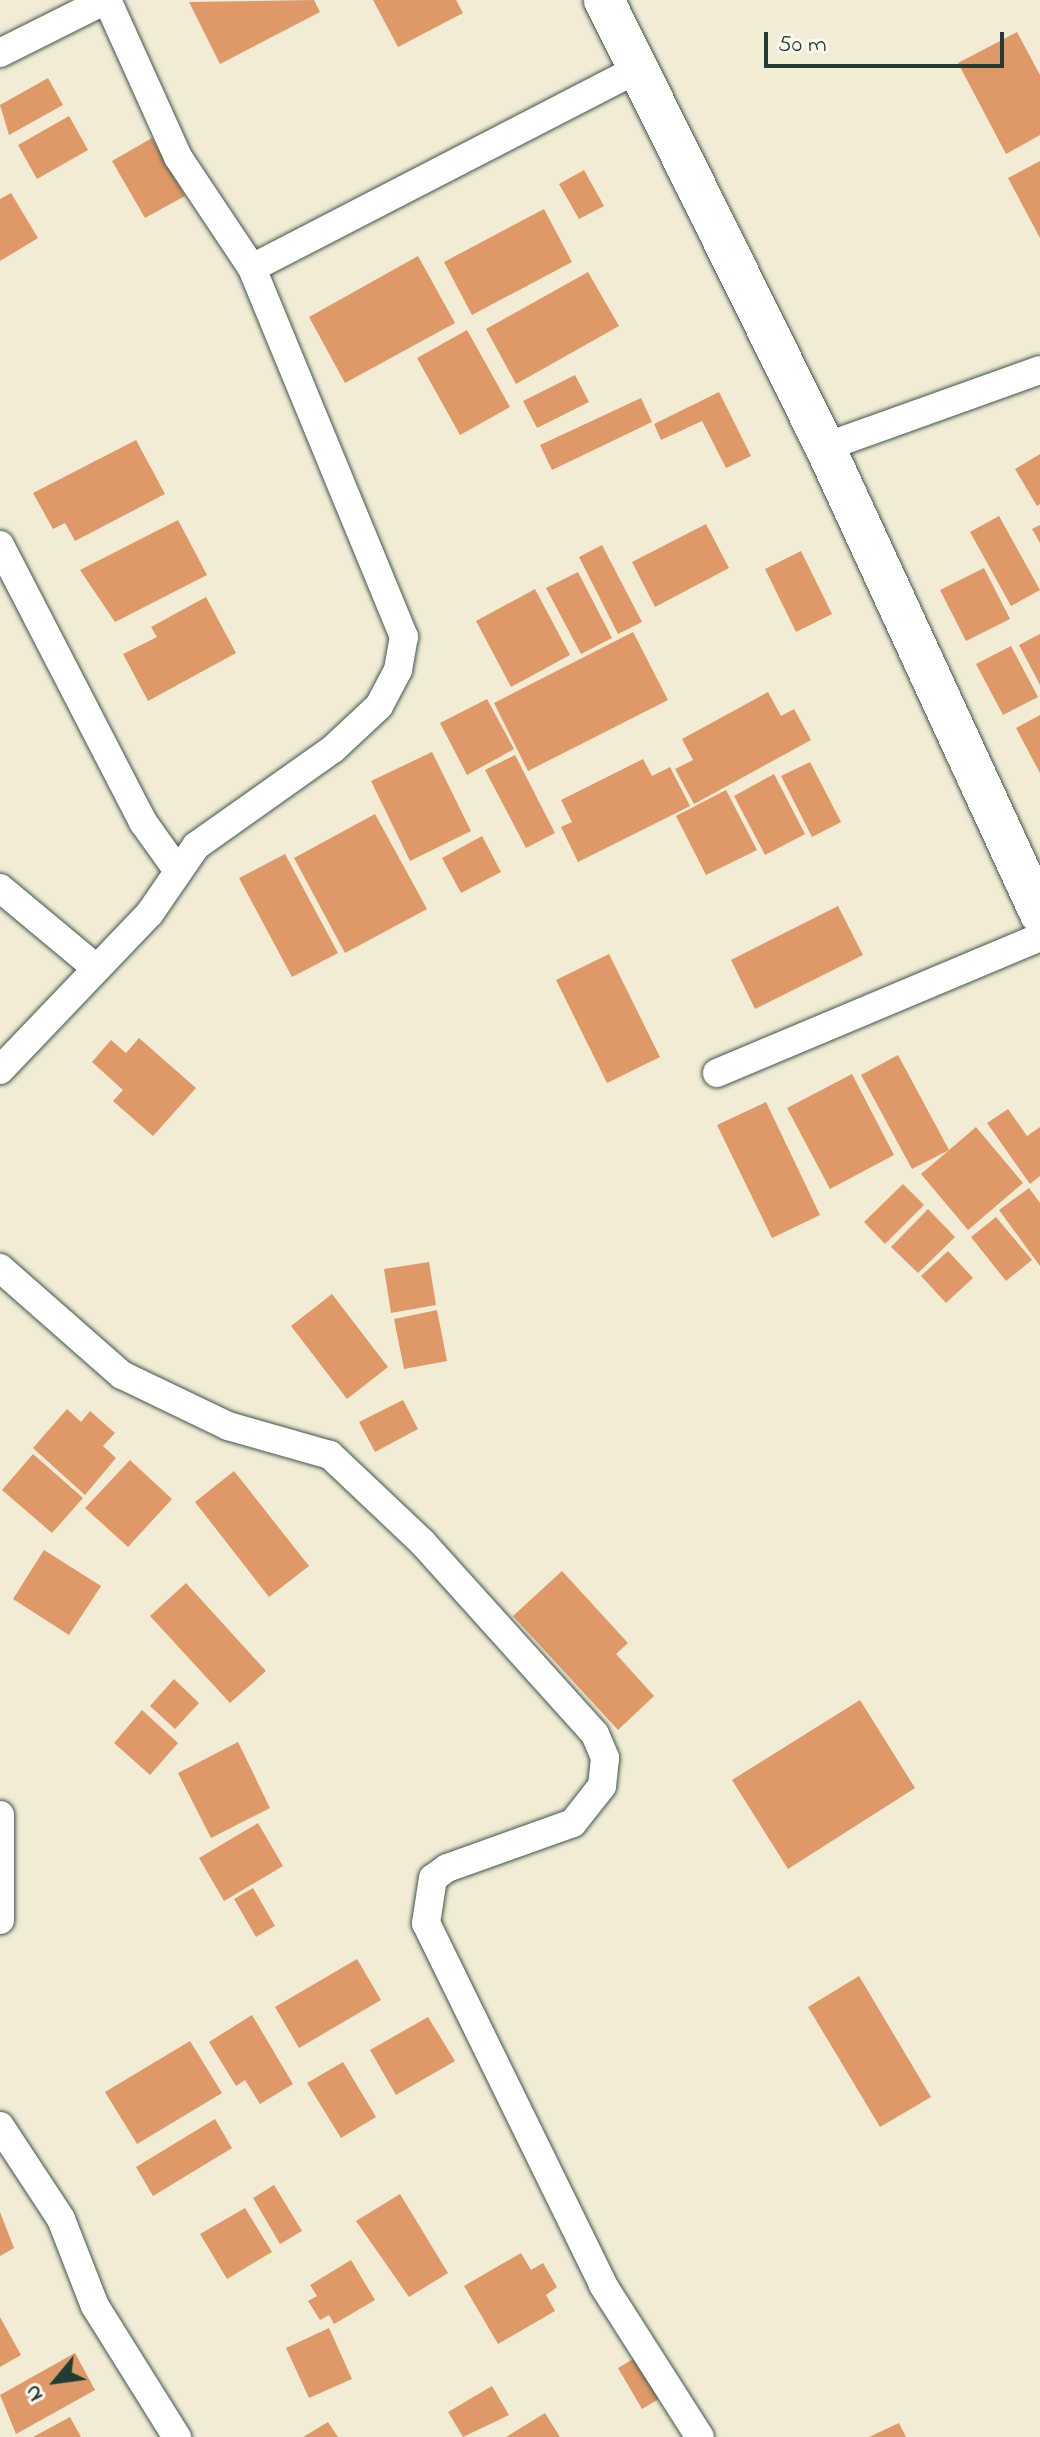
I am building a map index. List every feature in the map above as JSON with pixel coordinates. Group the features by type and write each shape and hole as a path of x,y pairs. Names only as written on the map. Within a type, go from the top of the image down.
{"main road":[{"path":"604,0 825,447 1040,914"}],"street":[{"path":"0,53 106,0 178,157 252,268 404,637 398,670 379,706 333,749 196,846 96,968 0,1070"},
{"path":"252,268 638,69"},
{"path":"825,447 1040,370"},
{"path":"0,545 143,822 178,871"},
{"path":"0,888 96,968"},
{"path":"717,1073 1040,937"},
{"path":"0,1268 122,1375 228,1426 330,1455 422,1542 595,1734 605,1758 602,1786 573,1823 447,1868 433,1878 426,1923 603,2285 700,2437"},
{"path":"0,1815 0,1920"},
{"path":"0,2126 61,2219 95,2306 177,2437"}],"building":[{"path":"314,0 320,12 220,64 189,2"},
{"path":"373,0 456,0 463,13 398,47"},
{"path":"1017,32 1040,75 1040,135 1006,154 958,63"},
{"path":"48,78 63,105 9,135 0,105"},
{"path":"69,116 88,150 37,179 18,145"},
{"path":"152,138 185,196 145,218 112,161"},
{"path":"1040,161 1040,238 1008,178"},
{"path":"584,170 604,206 579,219 559,184"},
{"path":"11,193 38,238 0,261 0,199"},
{"path":"544,209 572,262 472,315 444,262"},
{"path":"418,256 455,323 345,383 309,317"},
{"path":"588,272 619,326 516,384 486,329"},
{"path":"467,330 510,407 460,435 417,358"},
{"path":"575,375 589,402 537,428 523,401"},
{"path":"719,392 751,456 726,468 702,421 661,440 654,424"},
{"path":"641,398 652,422 552,470 540,445"},
{"path":"136,440 165,494 75,541 65,523 53,529 33,493"},
{"path":"1040,454 1040,504 1037,506 1015,469"},
{"path":"999,516 1040,590 1011,606 970,532"},
{"path":"178,520 207,575 115,622 80,570"},
{"path":"706,524 729,568 655,607 632,562"},
{"path":"1040,525 1040,543 1032,529"},
{"path":"602,545 642,622 618,634 579,557"},
{"path":"801,551 832,614 796,632 765,569"},
{"path":"984,568 1010,619 966,641 940,590"},
{"path":"578,572 612,638 581,654 546,588"},
{"path":"535,589 570,655 511,687 476,621"},
{"path":"206,597 236,653 148,701 123,654 157,637 151,627"},
{"path":"633,632 668,700 528,771 494,703"},
{"path":"1040,634 1040,685 1019,645"},
{"path":"1011,646 1038,697 1003,715 976,664"},
{"path":"768,692 781,716 794,709 811,740 694,804 675,769 693,760 682,739"},
{"path":"487,699 514,749 467,775 440,723"},
{"path":"1040,715 1040,773 1016,728"},
{"path":"432,752 471,831 410,861 371,781"},
{"path":"515,755 555,833 526,848 485,770"},
{"path":"643,759 652,776 670,767 690,806 578,862 561,827 572,822 561,800"},
{"path":"810,762 841,822 812,837 781,776"},
{"path":"774,774 805,834 765,855 734,796"},
{"path":"726,790 757,850 706,875 676,816"},
{"path":"375,814 427,909 345,953 294,858"},
{"path":"482,836 501,872 461,893 442,858"},
{"path":"285,854 338,953 292,977 239,878"},
{"path":"838,906 863,955 755,1009 731,960"},
{"path":"609,954 660,1057 607,1083 556,980"},
{"path":"139,1038 196,1088 153,1136 113,1101 123,1090 92,1062 111,1040 126,1053"},
{"path":"898,1055 949,1150 912,1169 861,1075"},
{"path":"852,1074 894,1155 830,1189 787,1108"},
{"path":"766,1102 820,1215 772,1238 717,1125"},
{"path":"1008,1109 1027,1136 1040,1127 1040,1176 1030,1184 987,1123"},
{"path":"976,1127 1023,1183 968,1230 921,1174"},
{"path":"903,1184 924,1205 885,1244 864,1222"},
{"path":"1029,1188 1040,1203 1040,1266 999,1210"},
{"path":"928,1209 955,1237 918,1273 891,1247"},
{"path":"996,1217 1032,1260 1006,1281 971,1237"},
{"path":"948,1251 973,1278 946,1303 921,1276"},
{"path":"429,1262 436,1305 391,1313 384,1269"},
{"path":"332,1294 388,1367 347,1399 291,1326"},
{"path":"437,1310 447,1361 404,1369 394,1319"},
{"path":"403,1400 418,1429 375,1452 359,1422"},
{"path":"67,1409 81,1422 90,1411 115,1433 103,1446 116,1458 85,1495 33,1448"},
{"path":"33,1454 83,1498 52,1533 2,1490"},
{"path":"130,1460 172,1499 128,1547 85,1508"},
{"path":"234,1471 309,1566 269,1597 195,1502"},
{"path":"44,1550 101,1586 69,1635 13,1599"},
{"path":"562,1571 628,1643 616,1654 654,1696 618,1730 513,1616"},
{"path":"186,1583 266,1671 230,1703 150,1616"},
{"path":"174,1679 199,1703 175,1729 150,1706"},
{"path":"860,1700 915,1788 788,1869 732,1780"},
{"path":"142,1710 178,1743 150,1775 114,1743"},
{"path":"238,1742 270,1808 211,1838 178,1773"},
{"path":"258,1823 283,1866 224,1901 199,1858"},
{"path":"253,1888 275,1926 256,1937 234,1899"},
{"path":"357,1959 381,2000 299,2048 275,2007"},
{"path":"859,1976 931,2097 880,2127 808,2007"},
{"path":"252,2015 293,2084 260,2104 245,2080 236,2086 209,2042"},
{"path":"428,2017 455,2061 396,2095 370,2050"},
{"path":"190,2041 222,2093 137,2144 105,2092"},
{"path":"343,2062 376,2117 341,2138 307,2083"},
{"path":"215,2119 232,2148 153,2196 136,2167"},
{"path":"274,2185 302,2231 280,2244 253,2198"},
{"path":"400,2194 448,2273 409,2297 356,2221"},
{"path":"245,2208 272,2252 227,2279 200,2234"},
{"path":"0,2212 14,2248 0,2256"},
{"path":"521,2253 531,2270 543,2263 557,2287 546,2295 555,2311 498,2344 464,2286"},
{"path":"351,2260 375,2300 334,2324 329,2315 320,2320 308,2301 317,2296 310,2285"},
{"path":"0,2317 21,2355 0,2367"},
{"path":"329,2328 352,2379 309,2398 286,2348"},
{"path":"75,2353 95,2390 16,2434 0,2395"},
{"path":"640,2355 664,2396 642,2409 618,2368"},
{"path":"492,2386 509,2415 463,2437 448,2412"},
{"path":"545,2413 560,2437 506,2437"},
{"path":"70,2417 81,2437 33,2437"},
{"path":"328,2422 338,2437 303,2437"},
{"path":"899,2423 906,2437 869,2437"}]}
